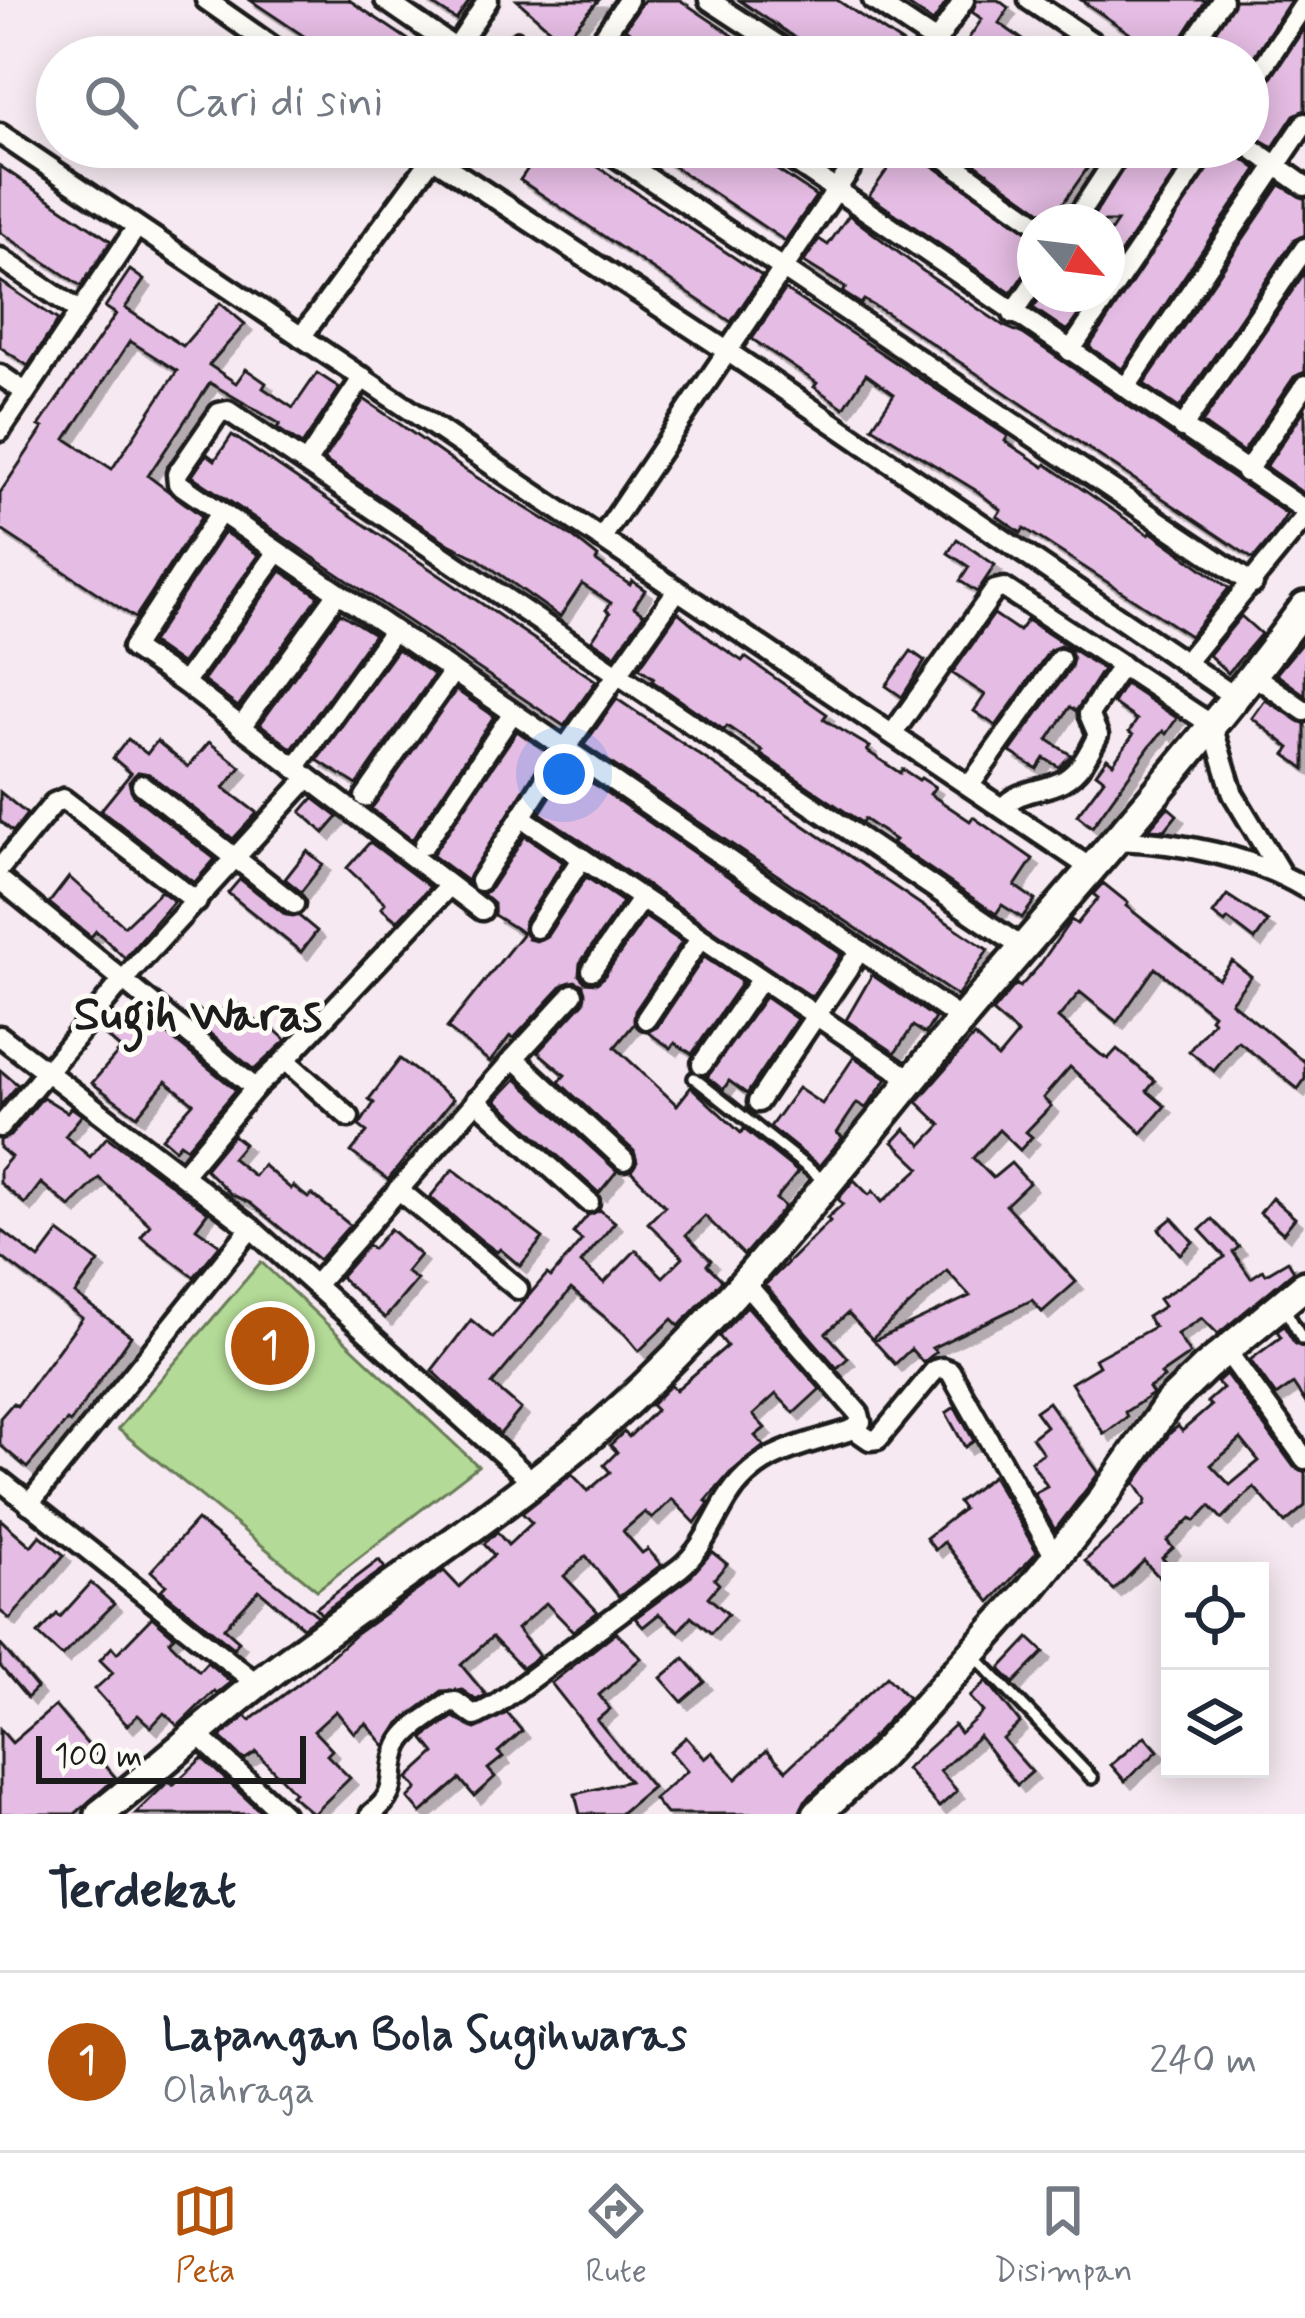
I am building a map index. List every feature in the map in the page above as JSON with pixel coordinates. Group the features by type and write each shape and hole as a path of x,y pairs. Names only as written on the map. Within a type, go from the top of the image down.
{"street":[{"path":"206,0 257,36"},
{"path":"385,0 431,36"},
{"path":"464,36 488,0"},
{"path":"604,36 628,0"},
{"path":"709,0 764,36"},
{"path":"873,0 915,36"},
{"path":"940,36 964,0"},
{"path":"1029,0 1083,36"},
{"path":"1197,36 1222,0"},
{"path":"1269,57 1305,3"},
{"path":"1126,387 1305,123"},
{"path":"0,134 36,159"},
{"path":"1269,160 1305,186"},
{"path":"49,168 1092,869"},
{"path":"304,339 418,168"},
{"path":"452,168 1185,663 1305,711"},
{"path":"633,168 1253,584"},
{"path":"805,168 1305,514 1185,663"},
{"path":"601,538 851,168"},
{"path":"959,168 1017,209"},
{"path":"1086,204 1109,168"},
{"path":"1070,351 1195,168"},
{"path":"0,431 136,228"},
{"path":"1182,428 1305,248"},
{"path":"0,258 80,311"},
{"path":"1013,314 1017,308"},
{"path":"0,375 25,392"},
{"path":"306,464 363,377"},
{"path":"1246,472 1305,386"},
{"path":"962,1020 277,553 176,478 224,410 1023,948"},
{"path":"220,513 131,646 482,910"},
{"path":"184,683 277,553"},
{"path":"1043,613 1064,583"},
{"path":"893,733 995,590 1004,588 1212,724 1233,794 1281,874"},
{"path":"480,881 564,750 676,592"},
{"path":"242,727 337,594"},
{"path":"100,1814 256,1683 532,1480 631,1399 745,1283 830,1185 962,1020 1117,841 1305,606"},
{"path":"0,1127 124,979 237,859 302,773 393,631"},
{"path":"970,785 1060,659"},
{"path":"1003,808 1015,796 1076,772 1098,735 1089,714 1122,665"},
{"path":"365,797 452,673"},
{"path":"424,845 512,714"},
{"path":"142,785 294,904"},
{"path":"196,902 63,799 54,803 2,875 255,1088"},
{"path":"521,817 912,1080"},
{"path":"1117,841 1172,844 1281,874 1305,888"},
{"path":"536,928 582,859"},
{"path":"183,1174 255,1088 449,886"},
{"path":"592,970 641,899"},
{"path":"646,1019 700,938"},
{"path":"758,1102 860,950"},
{"path":"698,1071 760,980"},
{"path":"316,1284 573,994"},
{"path":"0,1036 251,1228 532,1480"},
{"path":"514,1058 625,1160"},
{"path":"285,1060 349,1117"},
{"path":"476,1100 589,1202"},
{"path":"398,1189 518,1289"},
{"path":"29,1504 251,1228"},
{"path":"745,1283 859,1414 861,1434"},
{"path":"817,1814 878,1758 1055,1558 1118,1479 1168,1404 1305,1285"},
{"path":"1226,1350 1305,1459"},
{"path":"371,1814 390,1794 396,1753 406,1735 449,1703 456,1702 475,1716 494,1706 698,1552 730,1494 772,1454 861,1434 884,1434 935,1370 950,1371 1055,1558"},
{"path":"0,1480 256,1683"},
{"path":"197,1734 283,1814"}],"lane":[{"path":"698,1071 830,1185"},
{"path":"1282,1305 1302,1339"},
{"path":"970,1652 1092,1778"}],"green space":[{"path":"261,1262 478,1466 317,1590 118,1429"}],"building":[{"path":"250,0 349,0 403,36 304,36"},
{"path":"426,0 470,0 456,20"},
{"path":"517,0 599,0 567,36 557,36"},
{"path":"644,0 680,0 734,36 635,36 625,29"},
{"path":"739,0 837,0 891,36 792,36"},
{"path":"901,0 948,0 933,22"},
{"path":"977,0 998,0 1009,8 999,23 1017,36 970,36 982,19 972,12"},
{"path":"1081,0 1206,0 1183,36 1133,36"},
{"path":"1235,0 1291,0 1267,36 1212,36"},
{"path":"1305,27 1305,110 1294,115 1273,147 1269,145 1269,81"},
{"path":"0,166 111,241 81,286 0,232"},
{"path":"528,168 600,168 762,276 731,322 520,180"},
{"path":"676,168 774,168 816,196 785,241"},
{"path":"888,168 936,168 1017,223 1017,284 1011,293 869,196"},
{"path":"981,168 1087,168 1062,204 1031,204"},
{"path":"1123,168 1179,168 1125,247 1125,204 1101,204"},
{"path":"1208,168 1256,168 1257,169 1122,369 1089,347 1112,312 1125,312 1125,293"},
{"path":"1280,185 1305,199 1305,235 1294,240 1179,408 1144,384"},
{"path":"849,215 931,277 1287,514 1273,535 1253,559 888,314 842,292 846,288 804,262 819,239 828,245"},
{"path":"130,270 144,280 125,308 183,346 220,303 245,324 209,365 236,383 246,369 266,383 263,388 293,408 317,373 340,388 302,445 277,428 280,424 210,383 148,476 202,516 135,618 0,529 0,493 43,428 39,426 116,314 105,307","holes":["130,341 177,371 112,469 66,439"]},
{"path":"1305,272 1305,372 1294,377 1243,452 1202,423"},
{"path":"0,281 58,320 28,366 0,347"},
{"path":"785,290 1229,588 1190,636 1024,528 1021,533 997,516 1001,510 977,491 872,427 894,394 866,374 844,408 814,387 817,383 752,339"},
{"path":"1039,312 1080,312 1067,331"},
{"path":"364,399 574,538 630,585 632,581 645,590 634,607 644,614 615,655 592,640 610,613 606,610 611,603 582,584 560,617 324,460"},
{"path":"1305,409 1305,490 1303,493 1266,467"},
{"path":"232,435 596,681 564,726 192,476 207,454 215,460"},
{"path":"224,532 259,555 181,664 151,643"},
{"path":"957,539 995,565 977,592 960,581 969,567 948,553"},
{"path":"281,571 319,596 238,707 203,681"},
{"path":"678,612 711,640 742,661 745,657 827,714 823,719 870,747 867,751 900,773 902,769 935,787 930,794 1033,859 1015,886 1035,900 1022,918 1002,905 996,914 892,843 895,840 760,754 763,751 727,726 724,730 652,681 639,668"},
{"path":"340,613 374,634 292,749 260,724"},
{"path":"994,614 1019,631 1027,620 1103,669 1076,711 1070,707 1048,740 1071,755 1059,767 1044,758 1037,769 1010,752 1071,667 1069,649 1050,650 996,726 974,711 985,695 952,673"},
{"path":"1241,616 1261,634 1228,673 1209,655"},
{"path":"1305,639 1305,695 1276,674"},
{"path":"397,649 434,675 357,785 317,760"},
{"path":"911,651 925,661 902,697 886,686"},
{"path":"1125,684 1177,718 1150,746 1092,827 1077,815 1104,779 1096,773 1107,758 1113,763 1133,735 1129,732 1137,720 1113,703"},
{"path":"456,690 494,716 412,840 371,809"},
{"path":"617,699 988,950 957,996 584,745"},
{"path":"1265,700 1305,724 1305,769 1285,754 1290,748 1252,718"},
{"path":"517,731 547,752 467,881 432,855"},
{"path":"128,739 147,754 157,741 188,767 209,742 241,767 224,788 257,813 233,839 149,774 138,772 129,782 134,796 215,859 194,883 101,810 131,773 113,758"},
{"path":"569,767 841,954 812,997 540,813"},
{"path":"0,792 27,814 13,832 0,821"},
{"path":"313,798 338,817 324,833 301,812"},
{"path":"1168,807 1177,815 1165,830 1149,829"},
{"path":"525,836 563,862 524,922 528,939 547,936 586,877 623,902 580,963 579,975 585,982 603,978 645,917 682,942 635,1011 634,1024 615,1047 677,1105 691,1087 741,1133 744,1129 798,1172 776,1199 785,1207 744,1255 705,1216 686,1235 711,1260 707,1265 722,1280 679,1326 672,1319 639,1351 571,1289 492,1384 521,1409 500,1434 432,1370 471,1320 493,1338 582,1240 573,1233 588,1215 600,1210 615,1222 581,1263 604,1283 636,1250 663,1277 683,1257 648,1223 665,1206 631,1171 637,1162 634,1151 559,1082 565,1075 538,1052 584,1002 583,985 564,984 490,1062 447,1028 523,933 494,915 494,904 483,894"},
{"path":"370,842 430,887 397,921 381,908 385,903 347,868"},
{"path":"307,851 323,864 301,892 285,879"},
{"path":"69,877 124,926 161,891 174,901 125,958 96,931 91,937 49,903"},
{"path":"240,879 286,915 299,916 317,931 301,952 228,893"},
{"path":"1103,883 1218,979 1232,961 1251,976 1231,1002 1305,1062 1305,1079 1298,1089 1238,1041 1214,1071 1189,1051 1213,1021 1213,1014 1155,968 1117,1022 1080,992 1058,1018 1108,1059 1117,1049 1155,1081 1147,1091 1165,1106 1142,1133 1070,1067 1043,1098 1051,1106 1026,1132 1032,1137 1020,1150 999,1130 973,1158 993,1178 1011,1163 1029,1183 1006,1205 1076,1282 1042,1312 1032,1300 932,1348 936,1352 923,1363 911,1349 895,1364 874,1341 970,1296 947,1271 872,1339 848,1313 826,1333 848,1358 837,1368 765,1285 830,1221 827,1218 843,1204 838,1199 854,1180 882,1202 920,1168 893,1142 905,1129 922,1145 941,1125 917,1102 974,1036 998,1058 1018,1034 992,1012 1038,967 1071,920 1077,924 1098,898 1093,894"},
{"path":"1227,895 1268,922 1255,940 1228,919 1225,923 1213,914"},
{"path":"704,957 742,982 692,1054 675,1043 671,1048 647,1032 657,1027"},
{"path":"872,975 935,1018 925,1034 913,1026 895,1053 846,1020"},
{"path":"765,997 797,1019 747,1094 729,1081 723,1090 707,1077"},
{"path":"232,999 264,1028 268,1024 286,1040 254,1070 191,1018 199,1010 212,1021"},
{"path":"113,1013 139,1035 151,1021 236,1090 187,1148 180,1143 175,1149 162,1138 193,1103 166,1081 137,1116 92,1083 121,1049 99,1030"},
{"path":"854,1057 887,1079 866,1108 857,1103 837,1133 843,1137 819,1166 770,1127 798,1088 822,1104"},
{"path":"400,1059 453,1099 388,1180 351,1152 367,1132 359,1126 374,1103 369,1099"},
{"path":"0,1070 18,1085 0,1106"},
{"path":"516,1079 617,1171 599,1193 496,1100"},
{"path":"43,1097 82,1115 65,1136 90,1157 107,1137 208,1212 196,1228 220,1245 194,1277 141,1237 150,1225 99,1178 70,1207 41,1183 25,1204 0,1183 0,1170 11,1157 0,1148 0,1140 10,1136"},
{"path":"233,1135 244,1144 232,1158 254,1176 263,1165 291,1189 308,1198 312,1194 350,1225 319,1260 205,1169"},
{"path":"453,1169 543,1238 520,1266 430,1197"},
{"path":"1272,1198 1295,1218 1283,1233 1260,1213"},
{"path":"1172,1218 1193,1242 1180,1254 1159,1229"},
{"path":"1212,1219 1239,1247 1233,1252 1251,1278 1288,1261 1294,1271 1218,1334 1202,1318 1177,1334 1190,1354 1161,1374 1164,1378 1149,1388 1153,1394 1125,1412 1127,1417 1104,1434 1071,1383 1099,1366 1095,1359 1154,1327 1147,1317 1164,1306 1159,1299 1225,1257 1200,1230"},
{"path":"0,1229 39,1259 59,1232 99,1262 75,1294 131,1336 70,1423 27,1468 0,1445 0,1418 13,1403 17,1406 82,1318 0,1256"},
{"path":"390,1229 420,1255 406,1272 417,1280 385,1318 340,1277 368,1245 373,1249"},
{"path":"747,1306 820,1389 794,1413 776,1394 753,1415 765,1428 755,1436 764,1446 730,1473 706,1501 695,1523 672,1499 652,1519 645,1512 623,1531 642,1553 648,1549 661,1565 619,1597 586,1556 564,1576 598,1612 573,1631 546,1603 517,1629 539,1656 522,1668 492,1637 461,1665 486,1695 476,1700 462,1690 442,1691 399,1723 385,1746 366,1723 354,1733 336,1711 314,1731 332,1750 327,1755 350,1778 313,1814 256,1752 244,1760 220,1737 246,1716 250,1720 356,1634 444,1571 459,1587 494,1555 484,1544 497,1532 508,1545 532,1523 522,1513 572,1474 588,1491 610,1472 604,1465 617,1452 610,1445 624,1432 629,1437 656,1410 651,1405 671,1385 676,1390 727,1346 719,1336"},
{"path":"1284,1326 1295,1344 1305,1347 1305,1402 1293,1384 1276,1396 1250,1360 1281,1337 1277,1331"},
{"path":"1226,1374 1294,1467 1305,1472 1305,1506 1285,1523 1254,1487 1222,1519 1210,1506 1167,1541 1173,1548 1162,1558 1166,1562 1161,1562 1159,1577 1144,1561 1114,1590 1085,1561 1145,1504 1135,1483 1170,1433 1178,1426 1182,1431 1211,1406 1207,1402 1223,1388 1217,1382","holes":["1241,1439 1259,1461 1230,1485 1211,1465"]},
{"path":"1048,1402 1099,1473 1055,1530 1034,1493 1047,1486 1031,1461 1043,1453 1032,1437 1046,1426 1035,1411"},
{"path":"955,1407 974,1441 965,1447 946,1413"},
{"path":"992,1476 1037,1552 990,1602 944,1542 935,1550 926,1538 963,1509 958,1502"},
{"path":"0,1519 31,1546 40,1535 64,1555 10,1619 0,1611"},
{"path":"197,1520 318,1616 303,1627 259,1590 224,1628 239,1641 234,1648 161,1590 166,1585 151,1571"},
{"path":"712,1552 727,1564 714,1579 719,1584 708,1597 728,1614 711,1633 691,1616 679,1631 659,1614 643,1627 635,1618 689,1578"},
{"path":"379,1560 385,1568 321,1614 316,1608"},
{"path":"91,1583 114,1604 62,1656 38,1634"},
{"path":"152,1617 174,1636 169,1641 199,1671 207,1662 231,1682 214,1691 178,1726 164,1713 151,1727 138,1715 127,1725 95,1689 113,1673 100,1660 112,1647 117,1653"},
{"path":"616,1632 641,1658 599,1695 610,1709 597,1720 652,1787 620,1814 580,1814 575,1794 629,1781 551,1683"},
{"path":"1029,1638 1044,1652 1014,1683 1000,1669"},
{"path":"0,1644 37,1688 27,1698 0,1666"},
{"path":"684,1658 705,1682 682,1702 661,1678"},
{"path":"887,1676 908,1698 805,1801 799,1814 666,1814 654,1799 687,1771 670,1751 686,1737 705,1759 713,1752 736,1779 767,1750 786,1770"},
{"path":"987,1681 1020,1723 1003,1739 1032,1772 1017,1785 979,1736 940,1771 957,1791 939,1807 906,1769 954,1725 960,1733 983,1712 970,1697"},
{"path":"55,1706 116,1778 75,1814 0,1814 0,1729 12,1743"},
{"path":"507,1713 522,1731 498,1752 503,1757 488,1769 495,1777 474,1796 460,1779 421,1813 408,1798 417,1789 408,1778 435,1753 423,1738 453,1717 475,1729"},
{"path":"1145,1736 1158,1751 1125,1781 1111,1765"},
{"path":"202,1758 263,1814 135,1814 169,1781 173,1785"}],"place":[{"name":"Lapangan Bola Sugihwaras","path":"270,1346"}],"district":[{"name":"Sugih Waras","path":"198,1012"}]}
